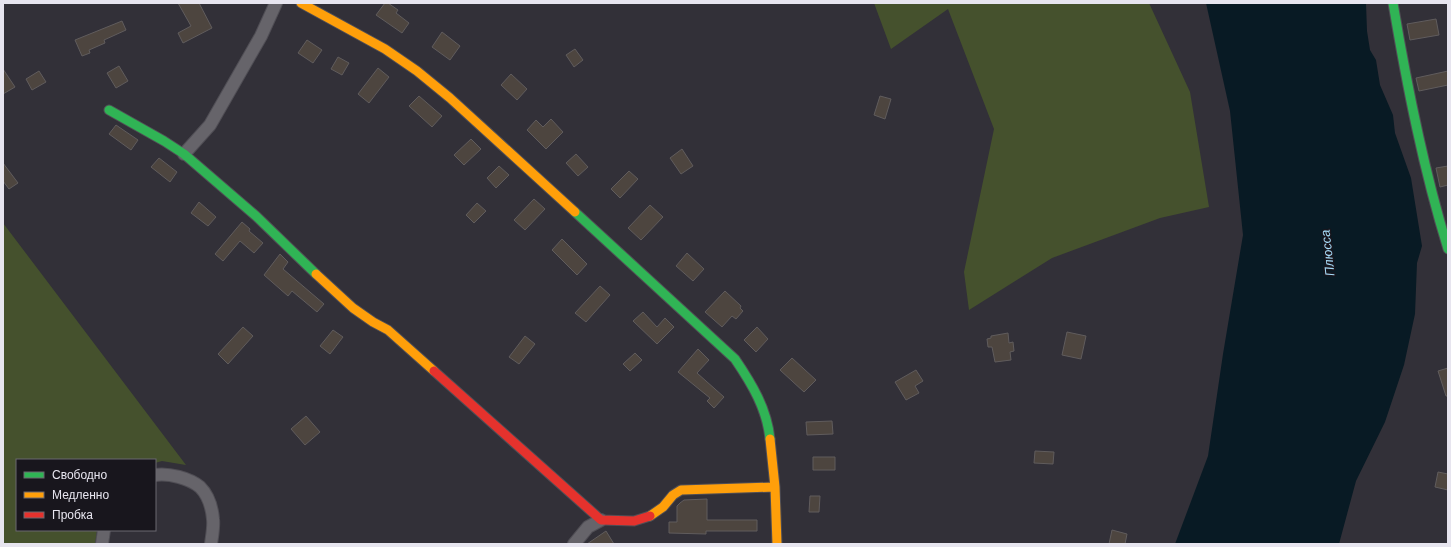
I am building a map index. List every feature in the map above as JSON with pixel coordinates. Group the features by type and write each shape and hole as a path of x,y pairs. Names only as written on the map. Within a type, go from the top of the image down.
{"street":[{"path":"184,154 210,125 261,36 276,3"},
{"path":"302,3 385,49 417,71 450,98 734,359 752,384 769,426 775,487 777,544"},
{"path":"1393,3 1405,72 1435,210 1448,249"},
{"path":"109,110 184,154 256,216 302,262 353,308 373,322 388,330 601,520"},
{"path":"156,475 162,474 182,477 200,487 209,502 214,520 211,544"},
{"path":"574,544 588,527 601,520 634,521 650,516 663,507 673,495 681,490 775,487"},
{"path":"102,544 104,531"}],"green space":[{"path":"874,3 1149,3 1190,92 1209,207 1160,218 1052,258 969,310 964,272 994,129 948,9 891,49"},
{"path":"3,223 186,465 162,461 156,463 156,459 16,459 16,531 97,531 95,544 3,544"}],"water":[{"name":"Плюсса","path":"1206,3 1366,3 1367,31 1370,50 1376,60 1380,85 1393,115 1395,133 1411,178 1422,246 1417,263 1415,314 1404,365 1385,422 1356,481 1339,544 1175,544 1208,456 1243,235 1230,111"}],"building":[{"path":"178,3 199,3 212,28 183,43 178,33 191,26"},
{"path":"385,3 388,3 398,10 396,13 409,23 402,33 376,15"},
{"path":"1436,19 1439,35 1410,40 1407,24"},
{"path":"122,21 126,30 104,40 105,43 89,50 90,53 82,56 75,40"},
{"path":"442,32 460,46 450,60 432,47"},
{"path":"307,40 322,50 313,63 298,53"},
{"path":"575,49 583,60 574,67 566,55"},
{"path":"338,57 349,63 342,75 331,69"},
{"path":"119,66 128,81 116,88 107,73"},
{"path":"378,68 389,77 369,103 358,94"},
{"path":"3,69 15,87 3,94"},
{"path":"39,71 46,82 32,90 26,79"},
{"path":"1448,71 1448,85 1419,91 1416,78"},
{"path":"511,74 527,89 517,100 501,85"},
{"path":"419,96 442,116 432,127 409,106"},
{"path":"880,96 891,99 885,119 874,115"},
{"path":"551,119 563,132 546,149 527,130 536,120 543,127"},
{"path":"116,125 138,140 131,150 109,134"},
{"path":"471,139 481,149 464,165 454,155"},
{"path":"682,149 693,166 681,174 670,158"},
{"path":"576,154 588,167 578,176 566,163"},
{"path":"159,158 177,172 170,182 151,167"},
{"path":"3,163 18,183 9,189 3,181"},
{"path":"499,166 509,175 496,188 487,178"},
{"path":"1448,166 1448,185 1440,187 1436,168"},
{"path":"629,171 638,179 620,198 611,189"},
{"path":"534,199 545,209 525,230 514,220"},
{"path":"199,202 216,217 208,226 191,213"},
{"path":"477,203 486,211 474,223 466,215"},
{"path":"650,205 663,217 641,240 628,228"},
{"path":"242,222 250,229 249,231 263,243 254,253 240,241 223,261 215,254"},
{"path":"562,239 587,264 577,275 552,250"},
{"path":"687,253 704,269 693,281 676,266"},
{"path":"280,254 288,262 283,269 324,304 317,312 292,291 288,296 264,275"},
{"path":"600,286 610,295 586,322 575,313"},
{"path":"725,291 741,306 740,308 743,311 736,319 732,316 722,327 705,312"},
{"path":"643,312 657,327 665,318 674,327 657,344 633,321"},
{"path":"243,327 253,336 228,364 218,354"},
{"path":"757,327 768,339 756,352 744,340"},
{"path":"333,330 343,337 330,354 320,346"},
{"path":"1067,332 1086,336 1081,359 1062,355"},
{"path":"1008,333 1009,343 1013,342 1014,351 1010,352 1011,360 995,362 992,347 988,347 987,339 991,338 991,336"},
{"path":"525,336 535,344 519,364 509,357"},
{"path":"698,349 709,360 697,373 724,397 714,408 707,401 710,398 678,372"},
{"path":"635,353 642,360 630,371 623,364"},
{"path":"792,358 816,380 804,392 780,370"},
{"path":"1448,368 1448,396 1446,396 1438,371"},
{"path":"916,370 923,381 915,386 919,393 906,400 895,382"},
{"path":"306,416 320,432 305,445 291,429"},
{"path":"832,421 833,434 807,435 806,422"},
{"path":"1035,451 1054,452 1053,464 1034,463"},
{"path":"813,457 835,457 835,470 813,470"},
{"path":"1438,472 1448,474 1448,490 1435,487"},
{"path":"810,496 820,496 819,512 809,512"},
{"path":"707,499 707,520 757,520 757,531 706,531 706,534 669,533 669,522 677,522 677,506 680,503 684,500"},
{"path":"1112,530 1127,534 1125,544 1109,544"},
{"path":"606,531 614,544 587,544"}],"traffic: fast":[{"path":"1393,3 1416,127 1448,249"},
{"path":"109,110 184,154 256,216 316,274"},
{"path":"575,212 735,359 758,397 766,417 770,439"}],"traffic: slow":[{"path":"301,3 385,49 417,71 450,98 575,212"},
{"path":"316,274 353,308 373,322 388,330 434,371"},
{"path":"770,439 775,487 777,544"},
{"path":"650,516 663,507 673,495 681,490 775,487"}],"traffic: jam":[{"path":"434,371 601,520 634,521 650,516"}]}
